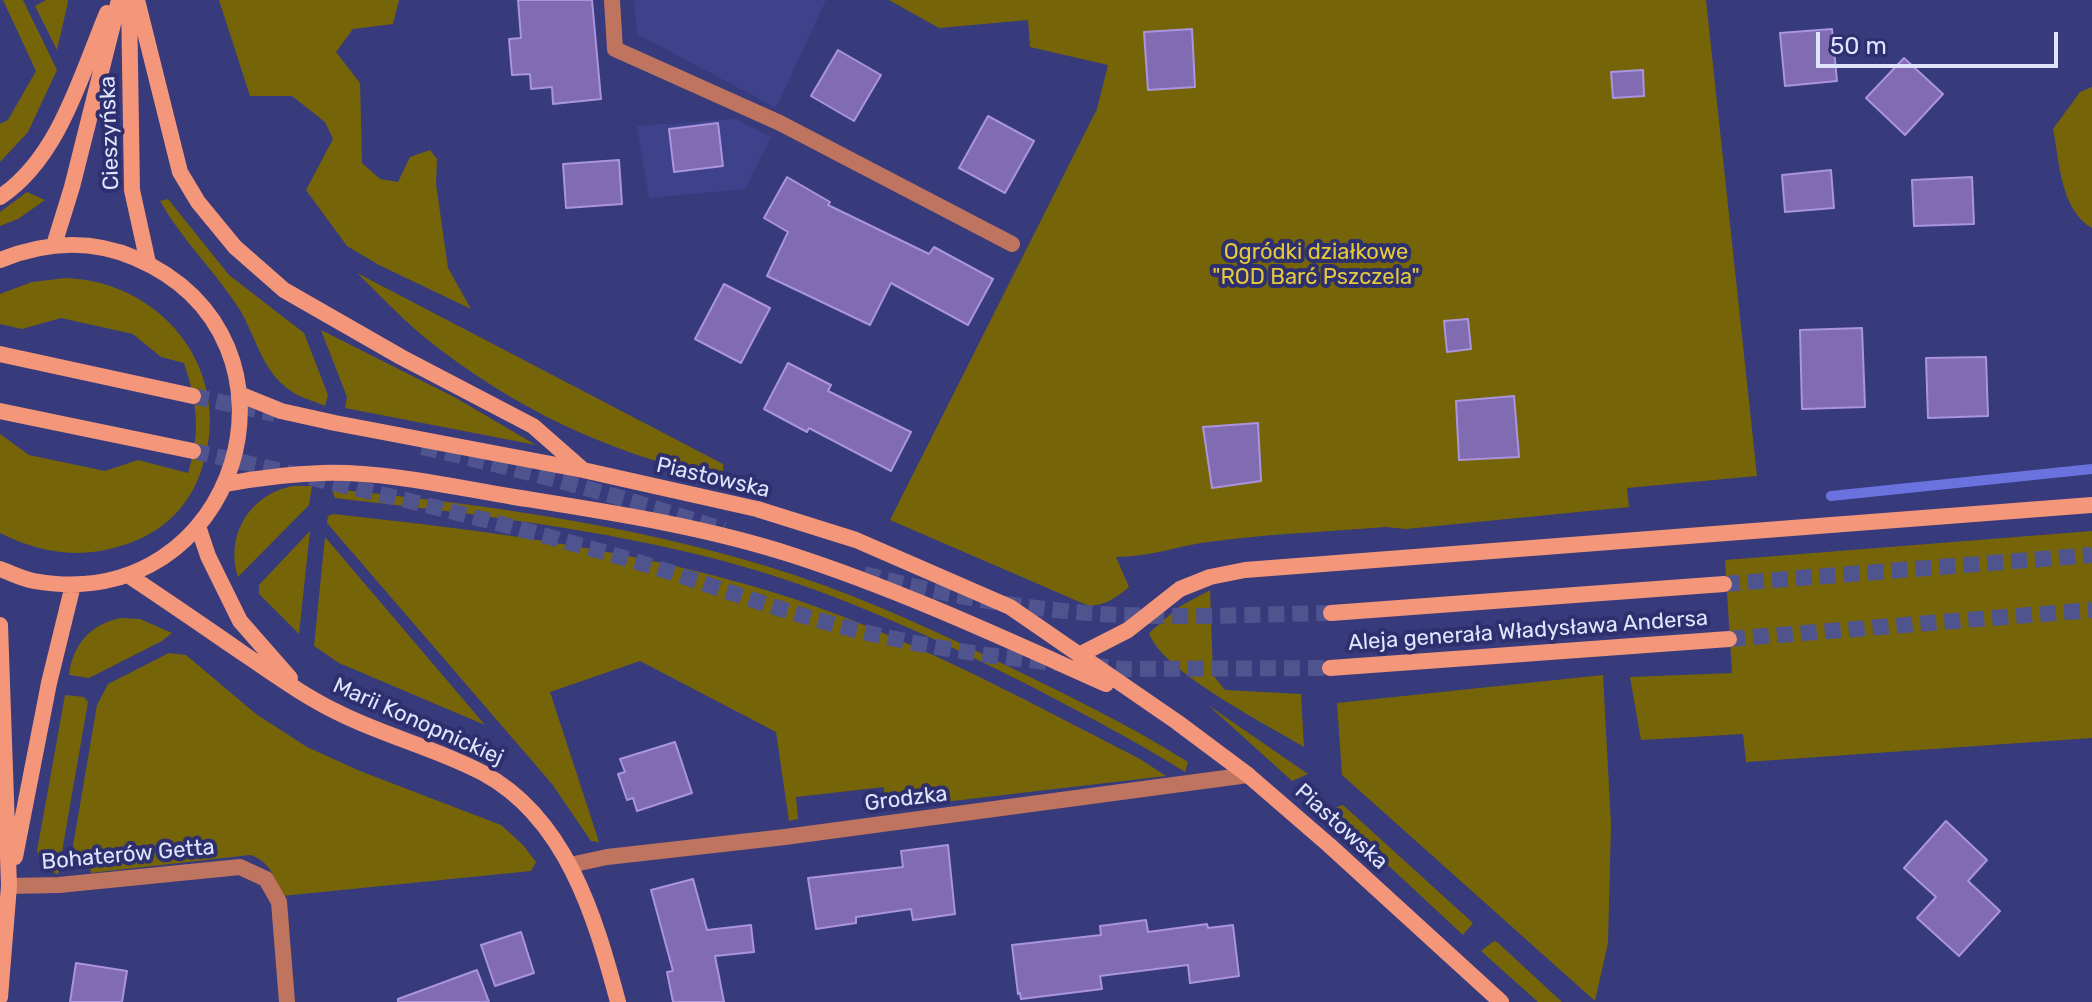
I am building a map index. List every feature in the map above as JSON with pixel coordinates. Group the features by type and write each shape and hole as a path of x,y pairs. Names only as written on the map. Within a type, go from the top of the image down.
{"main road":[{"path":"0,197 33,169 56,133 113,0"},
{"name":"Cieszyńska","path":"54,245 72,187 119,0"},
{"name":"Cieszyńska","path":"129,0 132,190 148,263"},
{"path":"137,0 180,172 198,202 235,247 284,290 401,357 533,426 583,470"},
{"path":"0,260 54,245 102,248 148,263 176,281 219,331 232,361 239,394 238,440 226,484 198,526 178,546 128,575 101,582 73,585 32,581 0,569"},
{"path":"0,354 193,396"},
{"name":"Piastowska","path":"239,394 281,411 335,423 583,470 757,509 856,540 1010,607 1248,775 1501,1002"},
{"path":"0,411 193,451"},
{"name":"Piastowska","path":"226,484 279,475 325,473 373,476 646,519 725,536 793,556 968,622 1140,699"},
{"path":"1079,655 1128,630 1180,589 1210,577 1245,570 2092,505"},
{"name":"Marii Konopnickiej","path":"198,526 208,556 240,621 304,695"},
{"name":"Marii Konopnickiej","path":"128,575 304,695 339,713 481,772 509,789 532,810 570,865 592,914 618,1002"},
{"name":"Aleja generała Władysława Andersa","path":"1331,613 1724,584"},
{"path":"0,997 9,886 49,683 73,585"},
{"path":"0,625 9,886"},
{"name":"Aleja generała Władysława Andersa","path":"1330,668 1729,639"},
{"path":"0,866 9,886"}],"street":[{"path":"612,0 615,49 780,123 1012,244"},
{"name":"Grodzka","path":"570,865 607,857 801,835 1248,775"},
{"name":"Bohaterów Getta","path":"9,886 70,885 240,867 266,879 279,902 287,1002"}],"shaded area":[{"path":"634,0 826,0 776,108 637,34"},
{"path":"735,119 771,137 745,189 649,198 637,126"}],"green space":[{"path":"3,0 23,0 57,70 28,132 0,162 0,124 8,120 36,71"},
{"path":"46,0 68,0 57,50 35,6"},
{"path":"219,0 399,0 393,24 353,29 336,52 360,83 362,163 380,179 398,182 410,157 430,150 437,159 436,184 448,268 471,309 379,265 347,246 306,190 333,139 325,122 292,96 250,96"},
{"name":"Ogródki działkowe \"ROD Barć Pszczela\"","path":"889,0 1706,0 1757,476 1627,488 1629,507 1406,529 1386,527 1247,537 1116,557 1129,587 1110,600 1089,606 890,520 1097,109 1108,65 1030,47 1028,20 939,28"},
{"path":"2092,87 2092,228 2081,220 2067,197 2053,129 2080,92"},
{"path":"27,192 45,200 18,219 0,226 0,212"},
{"path":"168,199 229,275 304,333 328,395 325,406 295,393 273,373 238,307 160,201"},
{"path":"357,273 723,464 723,478 642,457 527,406 456,362 423,336"},
{"path":"66,278 102,284 135,297 163,316 185,341 200,370 209,403 209,438 200,474 187,500 168,521 144,537 87,553 43,549 0,533 0,434 29,455 105,471 138,460 188,473 195,444 196,418 184,363 161,357 133,334 61,318 22,329 0,324 0,294 32,282"},
{"path":"321,330 456,398 536,445 345,408 347,397"},
{"path":"293,486 312,486 309,505 238,577 235,546 244,519 264,498"},
{"path":"332,489 442,501 605,527 713,551 796,575 911,621 1069,696 1188,762 1185,772 1097,721 959,651 875,613 789,581 655,545 519,521 335,498"},
{"path":"333,514 553,542 662,563 769,591 912,645 1140,759 1166,776 884,809 884,787 796,797 798,819 789,821 776,732 640,661 550,692 599,842 591,841 552,784 327,523 328,516"},
{"path":"310,531 299,634 259,594 259,585"},
{"path":"2092,531 2092,738 1746,762 1743,734 1641,740 1630,677 1732,673 1725,560"},
{"path":"325,537 485,725 339,663 314,646"},
{"path":"1210,590 1213,675 1225,690 1301,694 1304,747 1194,680 1173,664 1149,633 1179,607"},
{"path":"120,618 140,619 172,633 89,678 69,675 74,654 85,638 100,626"},
{"path":"169,653 186,655 256,714 307,747 360,771 501,825 536,862 531,871 282,896 267,866 250,855 91,873 89,864 78,866 72,852 97,705 108,684"},
{"path":"1603,675 1611,824 1608,943 1595,1001 1342,775 1337,703"},
{"path":"65,695 84,697 88,702 58,875 44,866 37,851"},
{"path":"1208,705 1308,774 1292,781"},
{"path":"1343,805 1473,923 1463,935 1333,814 1337,807"},
{"path":"1494,941 1562,1002 1538,1002 1481,951"}],"building":[{"path":"518,0 592,0 601,99 553,104 552,87 531,89 530,74 512,75 509,39 521,38"},
{"path":"1192,29 1195,87 1148,90 1144,32"},
{"path":"1832,29 1837,81 1785,86 1780,33"},
{"path":"838,50 881,75 854,121 811,96"},
{"path":"1904,58 1943,94 1905,135 1866,98"},
{"path":"1643,70 1644,96 1613,98 1611,72"},
{"path":"988,116 1034,141 1005,193 959,168"},
{"path":"718,123 723,166 674,172 669,129"},
{"path":"619,160 622,204 566,208 563,164"},
{"path":"1831,170 1834,208 1785,212 1782,175"},
{"path":"787,177 830,202 828,205 929,254 934,247 993,279 968,325 891,283 870,325 767,276 788,232 764,218"},
{"path":"1972,177 1974,224 1914,226 1912,180"},
{"path":"724,284 770,308 741,363 695,339"},
{"path":"1468,319 1471,349 1447,352 1444,321"},
{"path":"1862,328 1865,407 1802,409 1800,330"},
{"path":"1986,357 1988,416 1928,418 1926,358"},
{"path":"788,363 831,385 828,391 911,432 891,471 809,428 807,432 764,409"},
{"path":"1514,396 1519,457 1459,460 1456,401"},
{"path":"1258,423 1261,481 1212,488 1203,427"},
{"path":"675,742 692,793 637,811 633,798 627,800 618,774 625,772 620,759"},
{"path":"1946,821 1987,860 1968,881 2000,911 1959,956 1917,918 1936,897 1904,868"},
{"path":"948,845 955,914 913,920 911,909 856,917 856,923 816,929 808,878 903,867 901,851"},
{"path":"693,879 707,930 751,925 754,952 715,956 724,1002 673,1002 667,972 673,971 651,890"},
{"path":"1146,920 1148,932 1207,924 1208,928 1233,925 1239,976 1190,983 1188,965 1100,976 1102,989 1021,999 1012,945 1101,935 1100,926"},
{"path":"521,932 534,973 495,986 481,945"},
{"path":"76,963 127,971 122,1002 70,1002"},
{"path":"477,970 489,1002 398,1002 398,999"}],"waterway":[{"path":"1831,496 2092,469"}],"tunnel":[{"path":"193,396 275,414"},
{"path":"422,447 574,485 724,530"},
{"path":"193,451 512,527 864,632 960,651 1057,663"},
{"path":"1724,584 2092,555"},
{"path":"864,574 992,602 1091,613 1175,616 1331,613"},
{"path":"1729,639 2092,610"},
{"path":"1092,666 1124,669 1330,668"}]}
